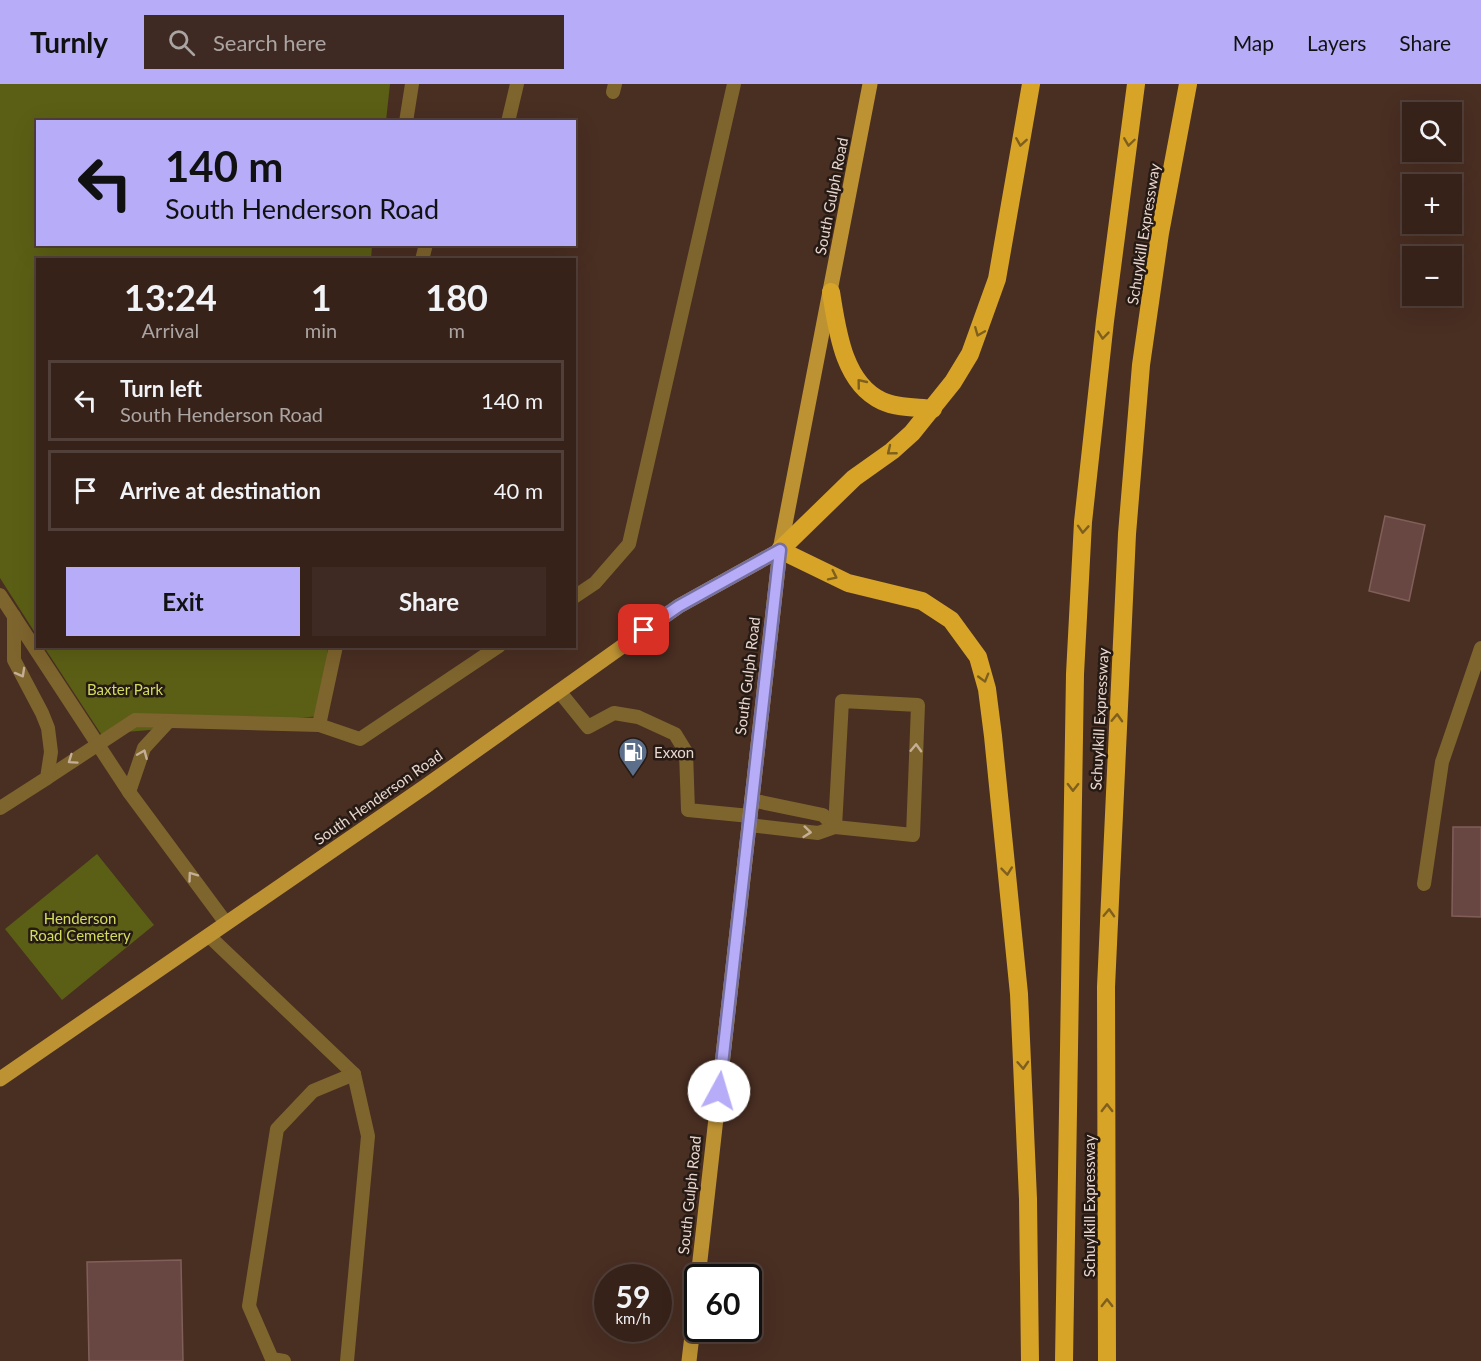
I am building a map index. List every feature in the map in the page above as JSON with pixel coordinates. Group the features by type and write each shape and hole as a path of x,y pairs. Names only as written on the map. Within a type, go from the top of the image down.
{"highway":[{"path":"1030,1361 1028,1199 1019,994 993,736 987,689 978,657 951,620 922,601 848,583 780,550 854,478 892,451 933,410 970,354 989,305 1008,224 1031,84"},
{"name":"Schuylkill Expressway","path":"1064,1361 1075,674 1085,510 1105,321 1136,84"},
{"name":"Schuylkill Expressway","path":"1107,1361 1106,987 1126,546 1141,365 1160,233 1188,84"},
{"path":"831,291 846,357 864,388 883,401 933,410"}],"main road":[{"name":"South Gulph Road","path":"700,1264 780,550 870,84"},
{"name":"South Henderson Road","path":"0,1079 209,936 679,606 780,550"},
{"path":"689,1361 691,1342"}],"lane":[{"path":"406,120 412,84"},
{"path":"508,120 516,84"},
{"path":"576,595 594,583 629,544 734,84"},
{"path":"0,595 129,792 226,924"},
{"path":"14,616 14,660 48,728 51,752 47,778"},
{"path":"319,725 336,648"},
{"path":"0,808 135,720 151,719 167,723 319,725 360,739 496,648"},
{"path":"1424,884 1442,762 1481,648"},
{"path":"559,691 588,727 614,713 638,717 675,734 686,752 688,810 818,833 835,827 913,835 918,705 842,701 835,827"},
{"path":"129,792 144,748 167,723"},
{"path":"752,800 823,815 835,827"},
{"path":"209,936 354,1074 368,1136 347,1361"},
{"path":"284,1361 272,1359 249,1305 277,1129 313,1090 354,1074"}],"green space":[{"path":"0,84 390,84 386,120 36,120 36,246 372,246 371,258 36,258 36,634 0,578"},
{"name":"Baxter Park","path":"45,648 328,648 321,716 101,734"},
{"name":"Henderson Road Cemetery","path":"97,854 154,925 62,1000 5,929"}],"building":[{"path":"1385,516 1425,525 1409,601 1369,591"},
{"path":"1453,827 1481,827 1481,917 1452,916"},
{"path":"181,1260 183,1361 89,1361 87,1262"}],"place":[{"name":"Exxon","path":"633,778"}],"route":[{"path":"644,630 679,606 780,550 719,1091"}]}
